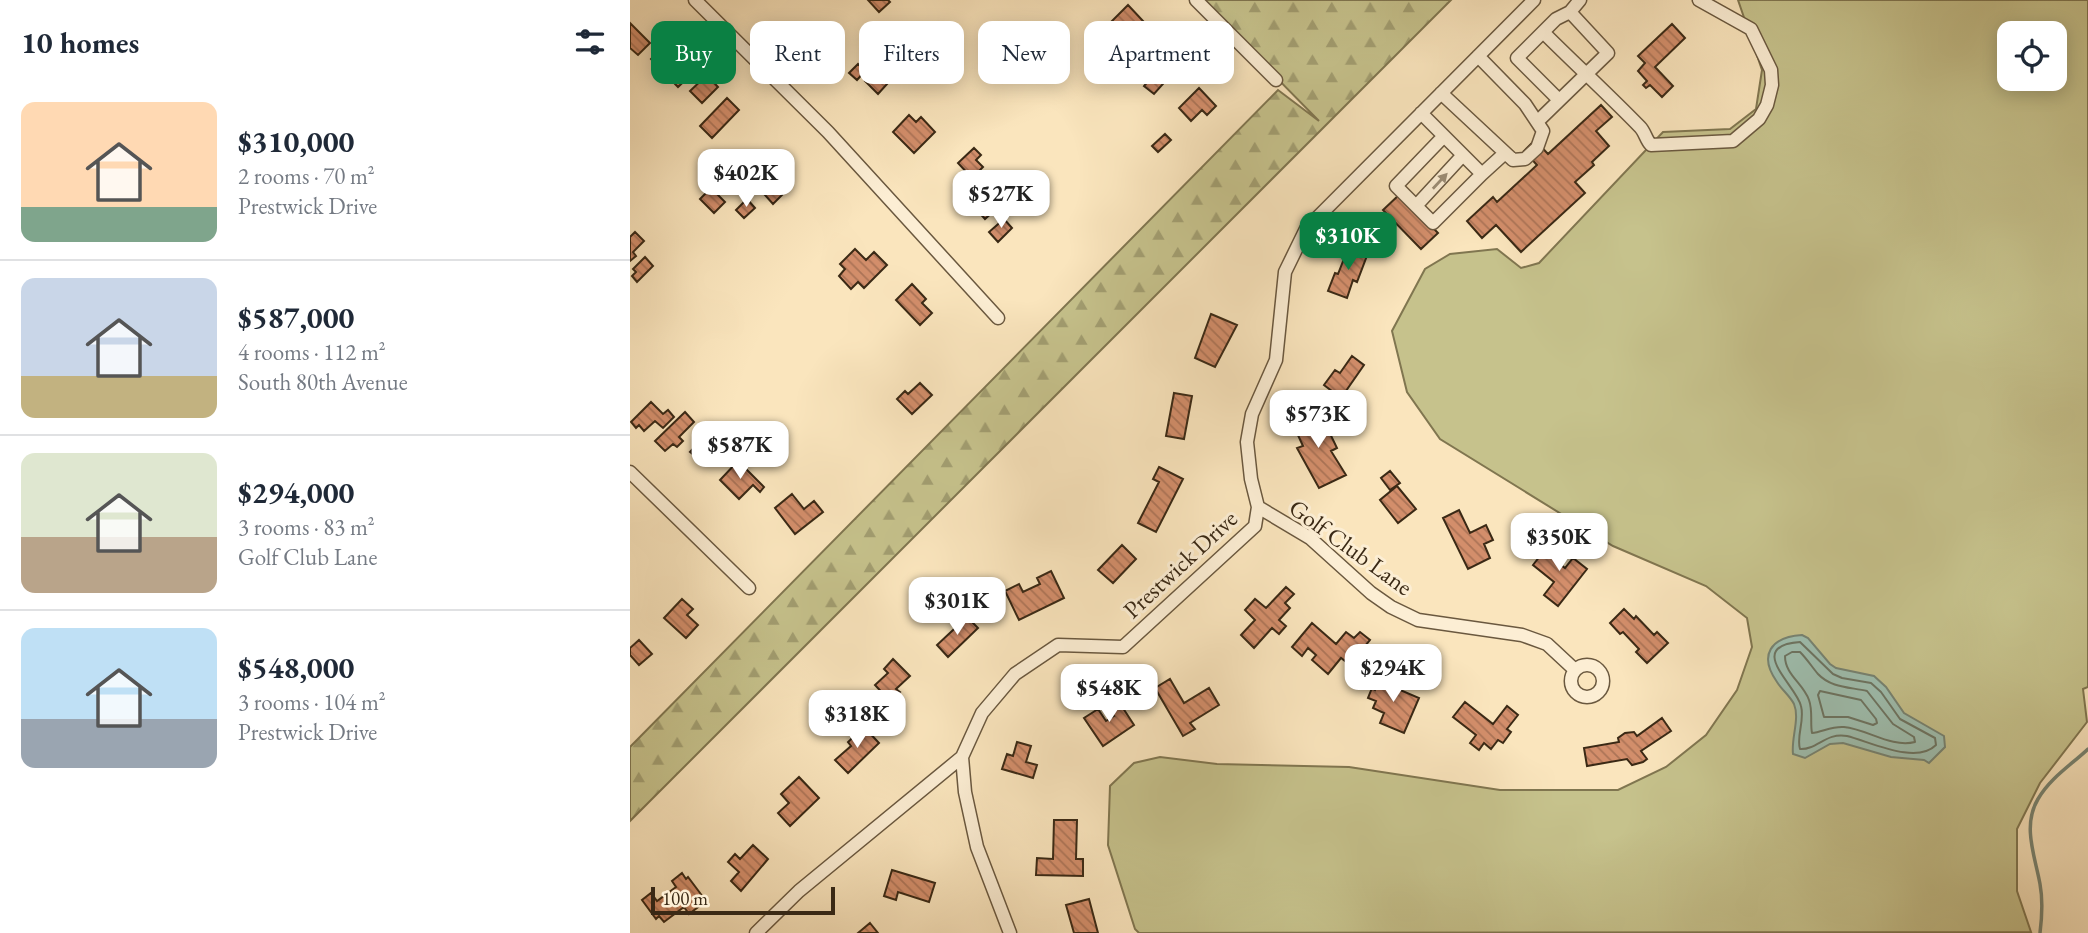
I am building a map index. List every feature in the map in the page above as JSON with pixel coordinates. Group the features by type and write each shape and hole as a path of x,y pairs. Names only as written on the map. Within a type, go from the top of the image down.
{"street":[{"path":"695,0 828,132 998,318"},
{"path":"1196,0 1276,80"},
{"name":"Prestwick Drive","path":"756,933 799,891 962,757 982,713 1015,674 1058,645 1123,647 1255,526 1258,506 1251,479 1247,442 1252,414 1276,360 1286,272 1306,229 1534,0"},
{"path":"1559,100 1517,58 1556,19 1570,12 1580,0"},
{"path":"1543,32 1603,88 1639,126 1651,145 1733,141 1759,119 1767,105 1772,85 1771,70 1751,29 1699,0"},
{"path":"1537,122 1608,53 1570,12"},
{"path":"1441,93 1513,160 1525,159 1537,148 1543,131 1525,104 1478,56"},
{"path":"1421,113 1482,174"},
{"path":"1444,136 1396,186 1433,223 1506,153"},
{"path":"1416,206 1463,155"},
{"path":"630,472 749,588"},
{"name":"Golf Club Lane","path":"1258,506 1310,538 1371,593 1391,607 1418,620 1522,635 1547,644 1576,670"},
{"path":"962,757 965,792 977,847 1010,933"}],"green space":[{"path":"1200,0 1451,0 630,821 630,747 1278,90 1319,121 1234,35 1234,21 1221,21"},
{"path":"1738,0 2088,0 2088,687 2083,689 2087,722 2040,783 2017,829 2017,891 2031,932 1139,933 1135,929 1108,845 1110,786 1134,763 1160,757 1217,764 1349,767 1500,790 1618,790 1666,767 1706,735 1737,690 1752,647 1747,618 1706,586 1613,546 1440,439 1407,392 1392,331 1425,269 1450,254 1497,249 1521,268 1539,263 1663,132 1730,129 1756,109 1762,70"}],"water":[{"path":"1802,635 1836,668 1874,676 1886,687 1904,713 1944,736 1945,747 1929,763 1924,760 1891,757 1843,743 1830,744 1805,758 1793,754 1796,710 1771,672 1768,656 1775,644 1782,639"}],"building":[{"path":"868,0 888,0 890,2 879,12"},
{"path":"1128,5 1143,21 1112,21"},
{"path":"630,23 650,43 638,55 630,48"},
{"path":"1672,24 1685,38 1655,67 1673,86 1662,97 1650,85 1646,88 1643,85 1647,81 1638,71 1645,63 1638,56"},
{"path":"858,64 859,65 857,80 849,73"},
{"path":"697,84 715,84 718,87 702,103 690,91"},
{"path":"868,84 887,84 878,94"},
{"path":"1146,84 1163,84 1154,94 1144,86"},
{"path":"1199,88 1216,106 1207,115 1202,110 1191,121 1179,108"},
{"path":"727,98 739,110 712,138 700,126"},
{"path":"1601,105 1612,117 1596,131 1609,146 1592,162 1594,165 1575,182 1585,193 1521,252 1496,225 1482,238 1467,221 1493,197 1497,202 1537,165 1524,151 1535,140 1548,154"},
{"path":"909,115 916,122 921,117 935,132 914,153 893,132"},
{"path":"1165,134 1171,140 1158,152 1152,146"},
{"path":"974,148 981,155 976,160 983,167 972,178 958,163"},
{"path":"729,158 751,181 740,192 737,188 732,193 713,173"},
{"path":"774,186 782,195 773,204 765,195"},
{"path":"711,188 725,202 714,213 700,199"},
{"path":"1400,194 1438,233 1421,249 1383,210"},
{"path":"747,199 755,208 744,218 736,210"},
{"path":"986,201 995,210 985,219 977,210"},
{"path":"1004,219 1012,228 998,242 989,232"},
{"path":"635,232 644,241 633,252 636,256 630,261 630,237"},
{"path":"1349,246 1368,253 1357,282 1353,280 1347,298 1328,291"},
{"path":"855,249 866,260 874,252 887,265 864,288 858,282 851,289 839,276 845,269 840,264"},
{"path":"645,257 653,266 637,282 632,276 636,272 633,269"},
{"path":"912,284 926,299 922,303 932,313 920,325 896,300"},
{"path":"1211,314 1237,325 1215,367 1195,358"},
{"path":"1352,356 1364,365 1341,398 1324,385 1335,370 1340,373"},
{"path":"920,383 932,395 912,414 897,399 905,391 908,394"},
{"path":"1174,393 1192,396 1184,439 1166,436"},
{"path":"651,402 663,414 668,410 674,417 663,428 655,421 644,431 639,425 636,428 631,422"},
{"path":"685,412 694,422 679,437 683,441 677,447 673,444 665,451 655,441"},
{"path":"1308,412 1313,424 1323,419 1337,448 1331,451 1346,475 1319,488 1297,448 1303,446 1291,420"},
{"path":"711,430 724,444 705,464 690,452"},
{"path":"738,461 764,487 760,492 753,485 739,499 720,480"},
{"path":"1159,467 1183,479 1156,532 1138,523 1159,482 1153,479"},
{"path":"1390,471 1400,483 1390,490 1381,478"},
{"path":"1397,486 1416,509 1398,523 1380,500"},
{"path":"792,494 804,509 814,501 823,512 795,534 775,508"},
{"path":"1459,510 1470,533 1486,525 1493,540 1484,544 1490,558 1468,569 1443,518"},
{"path":"1551,542 1563,552 1556,561 1565,568 1573,558 1587,569 1558,606 1544,595 1554,582 1533,565"},
{"path":"1122,545 1136,559 1113,583 1098,570"},
{"path":"1051,571 1064,598 1019,620 1005,591 1019,584 1023,592 1040,584 1037,578"},
{"path":"1286,587 1294,594 1285,603 1290,608 1279,620 1286,626 1279,634 1272,628 1254,648 1241,635 1255,620 1245,610 1255,599 1266,608"},
{"path":"682,599 693,609 687,615 698,625 686,638 664,618"},
{"path":"1624,609 1634,619 1636,616 1654,635 1657,632 1668,643 1647,663 1636,652 1639,649 1610,623"},
{"path":"967,617 978,628 948,657 937,645"},
{"path":"1312,623 1336,644 1346,632 1354,638 1360,632 1370,640 1357,656 1362,659 1354,668 1341,658 1328,674 1312,660 1316,655 1308,648 1302,656 1292,647"},
{"path":"639,640 652,654 639,665 630,655 630,648"},
{"path":"893,659 910,676 896,689 900,692 890,701 875,685 888,673 884,669"},
{"path":"1381,675 1395,680 1393,687 1419,698 1404,733 1380,723 1384,713 1373,708 1376,701 1368,698 1372,688 1375,690"},
{"path":"1170,679 1184,703 1209,688 1219,705 1190,723 1195,729 1183,736 1155,688"},
{"path":"1119,702 1134,725 1103,746 1084,718 1098,709 1106,721 1114,716 1109,709"},
{"path":"1465,702 1493,724 1507,706 1518,715 1507,729 1511,732 1503,743 1498,740 1491,749 1484,743 1479,750 1470,743 1476,735 1453,717"},
{"path":"1662,718 1671,731 1641,751 1647,759 1643,762 1632,765 1627,759 1587,766 1584,748 1619,742 1618,738 1625,733 1634,732 1637,736"},
{"path":"864,727 879,743 848,773 835,760 851,746 848,742"},
{"path":"1017,742 1031,746 1026,762 1037,765 1033,778 1002,769 1007,754 1013,756"},
{"path":"799,777 819,798 790,826 778,813 789,803 781,794"},
{"path":"1054,820 1077,820 1076,859 1083,859 1083,876 1036,875 1037,858 1053,859"},
{"path":"753,845 768,859 741,891 731,881 739,872 728,862 735,854 740,859"},
{"path":"892,870 935,883 929,902 898,892 896,900 884,896"},
{"path":"682,873 706,901 689,914 684,907 664,922 659,916 656,919 642,900 651,893 657,901 676,887 672,881"},
{"path":"1089,899 1098,933 1074,933 1066,905"},
{"path":"870,923 878,933 858,933"}],"waterway":[{"path":"2040,933 2042,896 2030,830 2033,809 2048,785 2088,749"}]}
